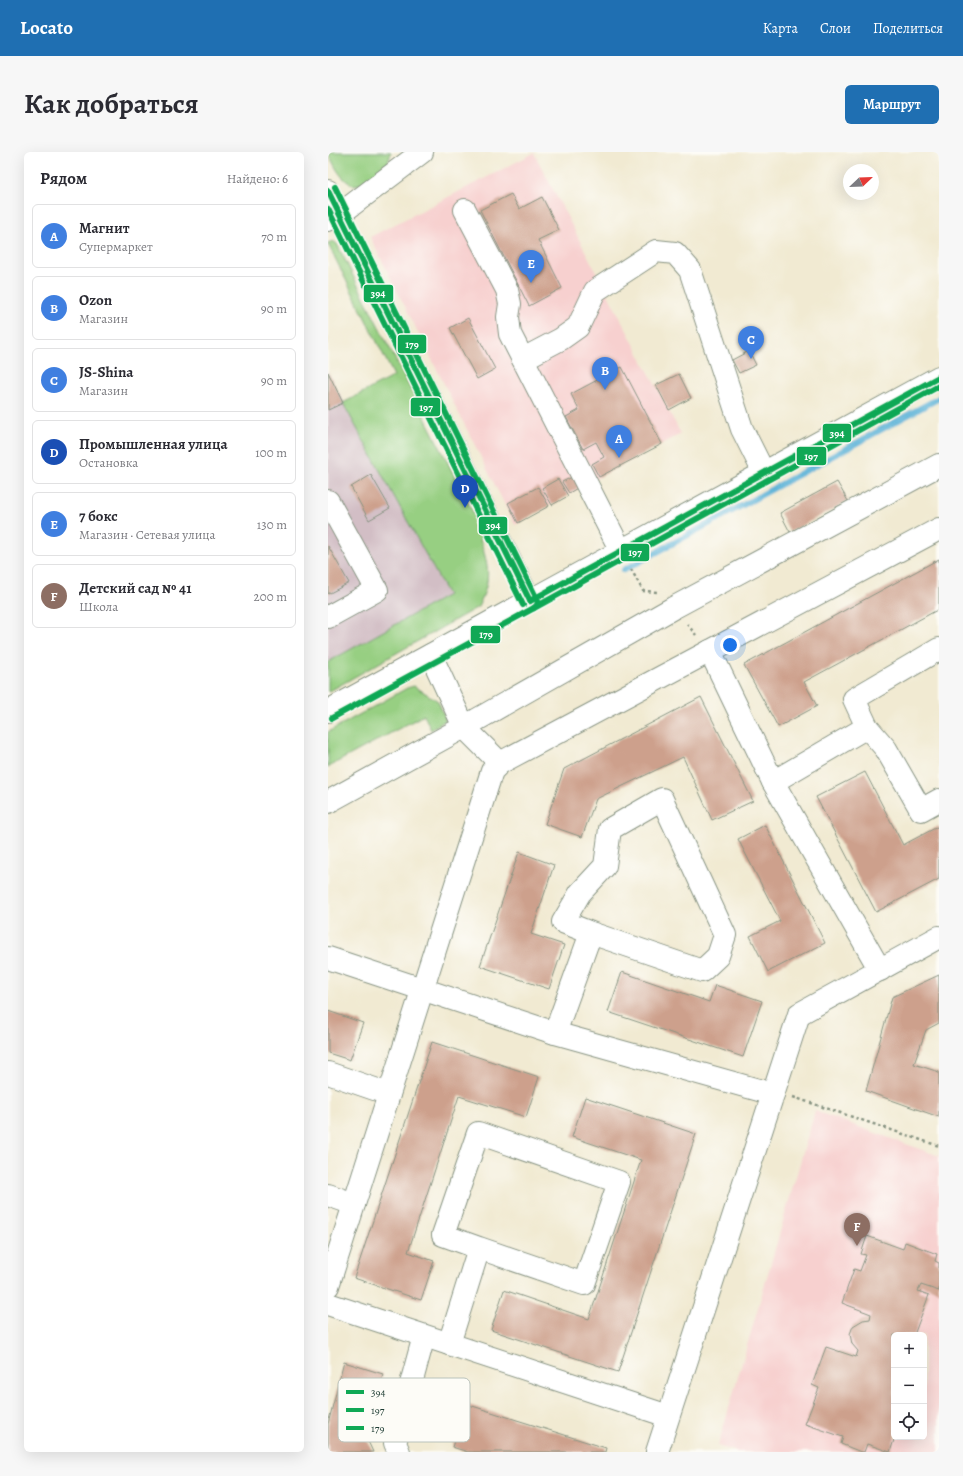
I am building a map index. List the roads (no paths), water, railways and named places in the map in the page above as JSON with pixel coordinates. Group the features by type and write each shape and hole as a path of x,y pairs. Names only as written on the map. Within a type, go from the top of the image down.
{"street":[{"path":"334,217 422,152"},
{"path":"328,191 334,217 530,601"},
{"path":"465,210 506,290 510,304 508,317 510,334 621,551"},
{"path":"523,359 561,339 578,327 595,291 656,251 675,253 690,270 742,429 764,473"},
{"path":"328,711 939,377"},
{"path":"328,802 464,727 673,608 939,465"},
{"path":"328,501 377,590 328,617"},
{"path":"328,1286 492,771 500,763 939,529"},
{"path":"939,649 854,699 867,727 886,748 921,810 939,800"},
{"path":"710,651 773,782 880,970"},
{"path":"431,655 464,727 500,763"},
{"path":"773,782 867,727"},
{"path":"662,799 725,935 718,956 702,971 591,933 563,922 580,893 605,866 610,829 662,799"},
{"path":"555,1034 591,933"},
{"path":"657,1452 799,1014 939,937"},
{"path":"328,958 555,1034 773,1094"},
{"path":"328,1073 389,1094"},
{"path":"478,1133 619,1182 584,1284 479,1248 443,1235 478,1133"},
{"path":"328,1195 354,1204"},
{"path":"449,1344 479,1248"},
{"path":"328,1304 668,1416"},
{"path":"413,1378 424,1336"},
{"path":"395,1442 399,1452"}],"waterway":[{"path":"624,570 939,398"}],"place":[{"name":"7 бокс","path":"531,283"},
{"name":"JS-Shina","path":"751,359"},
{"name":"Ozon","path":"605,390"},
{"name":"Магнит","path":"619,458"},
{"name":"Промышленная улица","path":"465,508"},
{"name":"Детский сад № 41","path":"857,1246"}]}
